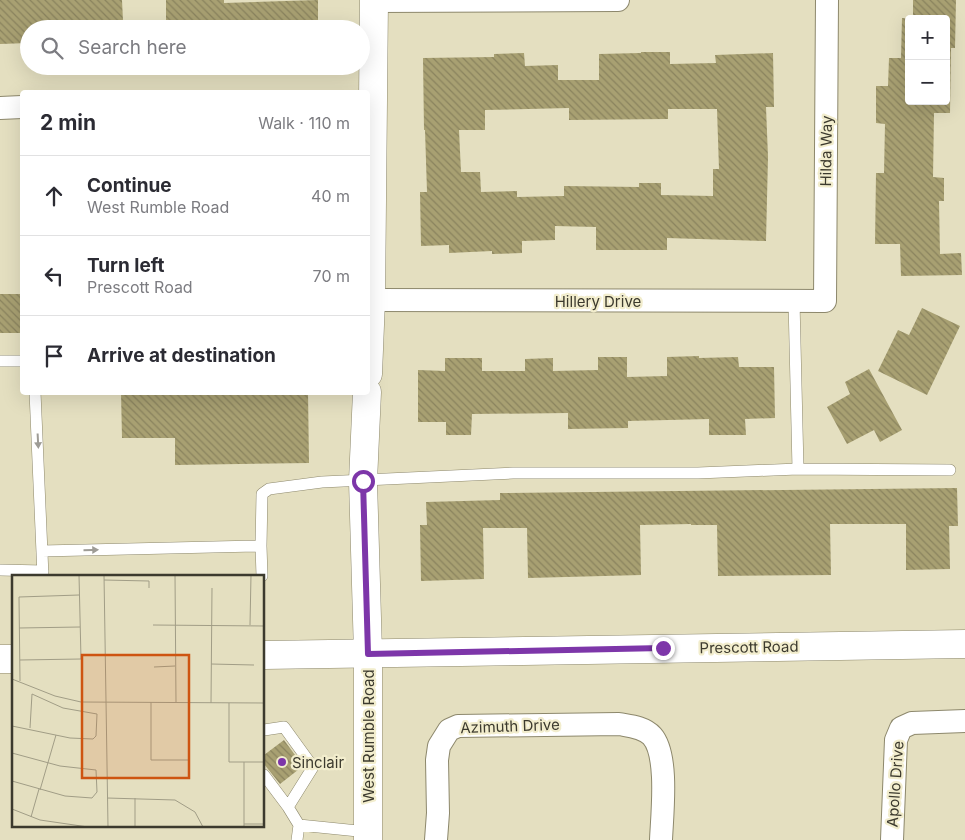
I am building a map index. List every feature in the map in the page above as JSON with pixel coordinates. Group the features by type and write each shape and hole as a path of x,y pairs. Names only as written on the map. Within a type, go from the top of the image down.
{"street":[{"path":"370,300 370,102 374,1 618,0"},
{"name":"Hilda Way","path":"825,301 828,0"},
{"path":"0,108 20,107"},
{"name":"Hillery Drive","path":"370,300 825,301"},
{"name":"West Rumble Road","path":"367,395 363,481 368,654 368,836"},
{"name":"Prescott Road","path":"265,655 965,644"},
{"name":"Apollo Drive","path":"892,840 896,740 901,728 912,722 965,721"},
{"name":"Azimuth Drive","path":"436,840 438,813 437,760 439,746 449,730 458,726 619,724 637,727 652,736 661,755 663,784 661,840"}],"lane":[{"path":"794,301 798,469"},
{"path":"0,362 20,361"},
{"path":"0,570 43,574 35,395"},
{"path":"262,575 262,494 269,489 322,482 514,472 698,473 798,469 950,470"},
{"path":"42,551 261,546"},
{"path":"265,730 284,727 313,767 288,807"},
{"path":"265,776 299,825 297,840"},
{"path":"299,825 368,836"}],"building":[{"path":"0,0 122,0 123,20 20,20 20,43 0,44"},
{"path":"166,0 224,0 224,3 318,0 318,20 166,20"},
{"path":"913,0 956,0 955,48 951,48 950,113 934,113 933,177 944,178 944,201 939,201 940,254 961,253 962,275 901,276 900,244 875,244 876,173 884,173 885,124 876,123 876,86 888,86 889,58 901,58 902,18 905,18 905,105 950,105 950,15 913,15"},
{"path":"670,52 670,64 716,63 715,55 773,53 774,107 766,107 768,157 766,241 667,238 667,250 596,250 596,227 555,226 555,240 522,241 522,253 492,254 492,251 449,253 449,245 421,246 420,192 427,192 423,58 494,57 494,54 524,53 525,66 558,65 558,80 599,80 599,54","holes":["569,108 569,120 668,119 668,109 717,109 719,169 713,169 713,196 661,195 661,183 639,183 639,187 564,186 564,196 517,197 517,191 481,192 480,172 461,172 459,130 485,130 485,110"]},
{"path":"0,294 20,294 20,333 0,333"},
{"path":"922,308 960,326 927,395 878,371 898,330 909,335"},
{"path":"699,356 699,358 738,357 739,367 774,367 775,418 745,419 746,435 709,435 709,419 628,421 628,428 568,429 568,413 472,414 471,435 446,435 446,422 418,422 418,370 445,371 445,358 482,358 482,371 525,371 525,359 553,358 553,371 598,370 598,357 627,357 627,377 667,376 667,357"},
{"path":"869,369 902,430 880,442 874,430 847,444 827,407 850,394 845,382"},
{"path":"121,395 308,395 309,463 175,465 175,438 122,438"},
{"path":"957,488 958,526 949,526 950,569 906,570 906,524 830,524 831,575 718,576 717,525 640,525 641,575 528,578 527,528 483,528 484,579 421,581 420,525 427,525 426,502 500,500 500,493"},
{"path":"284,740 303,766 280,784 265,765 265,754"}],"place":[{"name":"Sinclair","path":"282,762"}],"route":[{"path":"363,481 368,654 663,648"}]}
